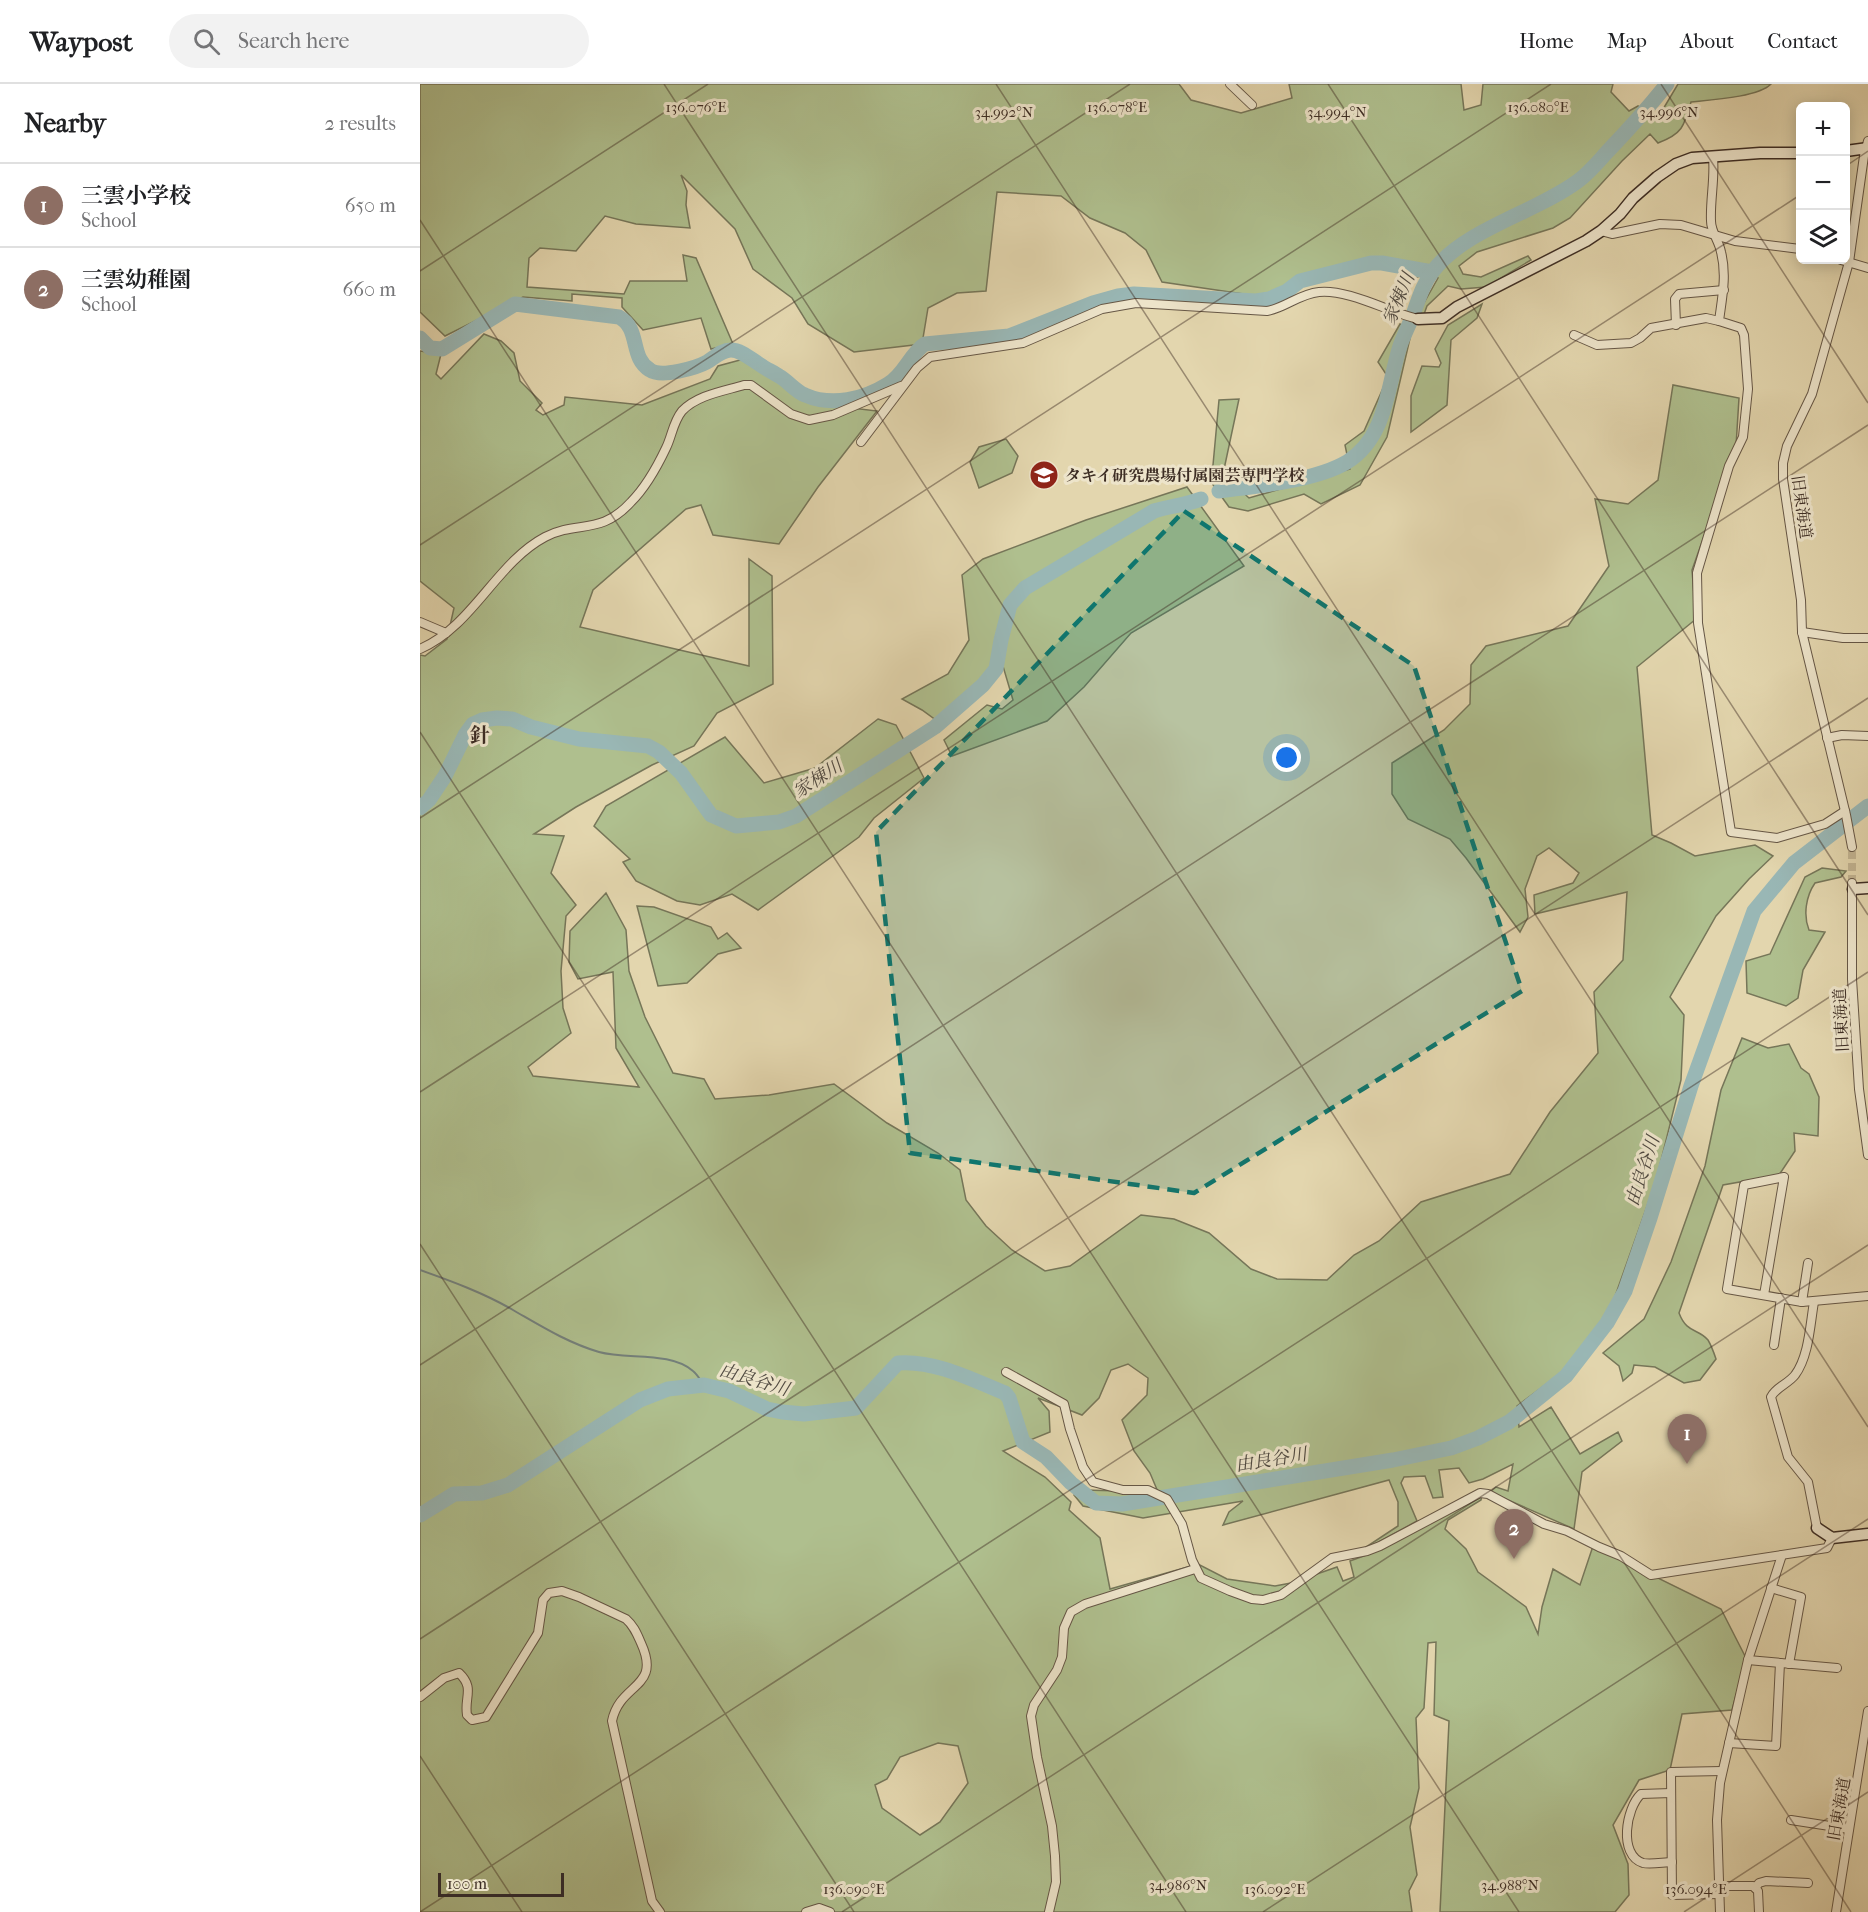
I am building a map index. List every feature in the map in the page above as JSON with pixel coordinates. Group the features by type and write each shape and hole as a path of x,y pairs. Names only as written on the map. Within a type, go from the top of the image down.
{"street":[{"path":"1230,84 1252,105"},
{"path":"1850,150 1868,146"},
{"name":"旧東海道","path":"1850,233 1864,156 1868,146"},
{"path":"861,442 905,384 930,357 1023,343 1091,313 1117,305 1136,303 1267,311 1308,294 1334,292 1412,318 1442,318 1457,307 1601,231 1633,198 1676,164 1692,158 1796,153"},
{"path":"1713,157 1714,175 1710,224 1721,249 1724,265 1724,290 1719,321"},
{"path":"1601,231 1612,234 1660,224 1681,225 1735,241 1796,249"},
{"path":"1850,263 1868,268"},
{"name":"旧東海道","path":"1844,264 1812,394 1787,446 1783,463 1783,479 1801,600 1802,632 1846,813 1852,847"},
{"path":"1676,325 1675,299 1679,294 1724,290"},
{"path":"1574,335 1597,345 1630,343 1651,328 1706,318 1741,328 1744,335 1748,389 1743,437 1729,466 1697,573 1698,623 1731,832 1777,838 1825,824 1846,813"},
{"path":"420,648 446,633 467,615 512,564 544,538 601,525 614,518 631,502 654,471 682,412 700,399 744,385 751,386 791,414 809,420 832,415 905,384"},
{"path":"420,622 446,633"},
{"path":"1802,632 1843,638 1868,638"},
{"path":"1827,738 1842,735 1868,736"},
{"path":"1852,885 1868,888"},
{"name":"旧東海道","path":"1852,885 1853,990 1859,1089 1868,1155"},
{"path":"1764,1295 1784,1177 1744,1185 1727,1289 1802,1302 1868,1296"},
{"path":"1802,1302 1808,1263"},
{"path":"1774,1345 1781,1298"},
{"path":"1814,1302 1801,1365 1794,1377 1774,1391 1770,1397 1788,1457 1808,1482 1817,1528 1832,1538 1868,1534"},
{"path":"1006,1372 1064,1404 1083,1467 1093,1482 1123,1490 1148,1490 1167,1499 1182,1524 1195,1569 1201,1578 1252,1599 1275,1598 1332,1558 1380,1546 1480,1493 1488,1494 1544,1524 1567,1531 1621,1556 1651,1575 1827,1548 1832,1538"},
{"path":"1720,1912 1717,1820 1722,1771 1748,1660 1782,1555"},
{"path":"1049,1912 1056,1881 1055,1856 1052,1826 1031,1716 1034,1705 1057,1670 1062,1657 1064,1628 1071,1612 1085,1604 1195,1569"},
{"path":"1729,1743 1776,1746 1785,1663 1801,1597 1771,1588"},
{"path":"420,1697 444,1678 459,1673 467,1680 469,1690 467,1715 472,1720 486,1717 538,1634 543,1600 549,1593 562,1591 579,1597 633,1625 648,1659 647,1674 621,1700 612,1721 652,1901 660,1912"},
{"path":"1748,1660 1837,1668"},
{"name":"旧東海道","path":"1836,1912 1868,1712"},
{"path":"1722,1771 1671,1773 1672,1895 1753,1886 1758,1891 1759,1912"},
{"path":"1671,1793 1641,1794 1632,1803 1627,1823 1629,1846 1638,1860 1643,1863 1672,1862"},
{"path":"1791,1820 1849,1829"},
{"path":"1755,1888 1759,1883 1766,1881 1808,1883"},
{"path":"806,1912 819,1908 830,1912"}],"highlighted area":[{"path":"1184,511 1414,666 1522,991 1194,1193 910,1153 876,832"}],"green space":[{"path":"420,84 1179,84 1191,100 1241,113 1292,98 1289,84 1461,84 1464,110 1481,105 1483,84 1613,84 1611,92 1629,111 1638,106 1656,121 1678,84 1771,84 1745,95 1691,102 1684,124 1677,133 1658,143 1650,134 1570,218 1553,228 1477,252 1459,266 1463,274 1481,277 1528,256 1531,260 1486,287 1461,289 1448,286 1427,306 1423,317 1420,310 1438,278 1433,273 1413,278 1398,260 1371,262 1264,297 1162,282 1146,250 1125,233 1090,218 1061,196 997,192 986,291 957,293 928,308 922,344 854,352 808,324 792,298 753,269 735,229 681,175 687,191 686,205 690,228 636,224 605,216 576,251 540,248 529,258 527,287 624,294 630,281 687,281 683,255 696,258 733,344 711,349 701,318 643,330 622,307 622,298 572,294 572,301 523,297 445,336 420,312"},
{"path":"1482,304 1477,318 1451,340 1447,405 1411,432 1411,396 1422,366 1439,367 1441,363 1435,349 1448,325"},
{"path":"1400,324 1412,330 1387,437 1360,485 1321,504 1304,494 1248,511 1229,507 1206,475 1213,465 1219,400 1239,399 1223,474 1249,498 1350,469 1345,445 1364,431 1388,377 1378,362"},
{"path":"484,334 501,341 514,353 520,381 542,403 536,410 543,415 564,405 565,397 642,405 710,379 718,366 751,357 819,404 877,411 818,487 779,544 713,535 701,505 686,509 593,590 580,627 749,666 749,559 772,576 773,684 717,713 694,746 652,765 576,807 534,834 564,836 551,873 576,905 566,916 561,971 563,1008 571,1033 528,1067 533,1076 639,1087 616,1048 613,972 578,979 569,962 570,931 606,893 626,930 629,971 645,1017 673,1073 704,1079 715,1099 769,1095 834,1084 887,1123 938,1153 960,1170 966,1200 986,1226 1012,1250 1045,1271 1070,1266 1141,1215 1174,1219 1209,1233 1251,1269 1277,1279 1327,1280 1354,1255 1379,1241 1421,1202 1510,1174 1550,1112 1598,1053 1594,992 1623,960 1627,892 1535,914 1534,895 1573,883 1579,873 1549,848 1537,856 1525,889 1528,917 1520,932 1450,839 1408,819 1392,794 1392,763 1444,730 1470,704 1471,665 1486,646 1568,626 1609,566 1595,499 1628,504 1658,480 1673,385 1739,398 1736,446 1692,570 1696,619 1637,667 1652,835 1695,856 1755,845 1773,856 1716,916 1670,997 1684,1015 1681,1080 1656,1181 1608,1316 1560,1374 1517,1406 1519,1427 1551,1407 1580,1454 1618,1432 1622,1441 1582,1472 1574,1529 1490,1492 1496,1487 1508,1491 1513,1464 1483,1479 1469,1483 1459,1468 1439,1470 1443,1497 1433,1498 1425,1476 1404,1477 1401,1483 1417,1521 1366,1549 1363,1549 1398,1526 1398,1502 1389,1480 1223,1525 1229,1512 1243,1501 1143,1518 1083,1506 1074,1495 1084,1490 1158,1492 1150,1473 1134,1451 1122,1420 1147,1395 1148,1378 1128,1364 1111,1370 1099,1398 1082,1415 1038,1398 1049,1411 1050,1432 1003,1451 1045,1477 1071,1502 1069,1510 1100,1538 1110,1589 1198,1564 1227,1579 1275,1586 1291,1583 1337,1567 1343,1581 1354,1577 1350,1561 1369,1554 1482,1495 1481,1500 1448,1520 1445,1529 1466,1549 1478,1572 1526,1607 1538,1634 1542,1607 1553,1569 1580,1585 1593,1546 1721,1609 1746,1658 1732,1710 1682,1714 1670,1770 1639,1780 1613,1825 1628,1864 1629,1895 1615,1912 1440,1912 1449,1721 1434,1715 1436,1642 1428,1643 1424,1708 1416,1718 1419,1788 1410,1827 1417,1875 1409,1891 1412,1912 420,1912 420,655 425,656 447,639 454,608 420,581 420,351 441,354 436,374 441,379","holes":["938,1743 958,1746 968,1783 940,1822 920,1835 882,1808 875,1785 887,1779 900,1757"]},
{"path":"1006,439 1018,456 1012,473 979,488 970,462 979,447"},
{"path":"1187,487 1244,566 1131,633 1084,687 1047,721 952,756 944,740 987,705 1002,709 1013,700 1000,656 972,691 940,723 902,699 948,674 969,640 962,575 983,559 1086,520"},
{"path":"878,719 896,725 924,778 874,818 859,837 758,910 732,894 700,905 677,901 636,881 623,862 630,859 594,826 606,806 725,737 764,783 815,768"},
{"path":"1822,868 1846,871 1841,877 1815,883 1809,894 1806,912 1809,930 1825,932 1803,970 1798,998 1786,1006 1747,993 1746,961 1770,954 1805,877"},
{"path":"637,906 654,907 711,927 718,939 727,933 741,948 718,954 687,983 658,986"},
{"path":"1742,1038 1768,1048 1789,1044 1801,1068 1809,1074 1819,1097 1818,1136 1794,1133 1795,1151 1779,1175 1723,1185 1679,1313 1689,1328 1708,1340 1716,1359 1700,1380 1684,1383 1655,1367 1634,1365 1632,1373 1623,1381 1619,1366 1603,1353 1644,1319 1671,1262 1705,1166 1721,1090"}],"waterway":[{"name":"家棟川","path":"1219,491 1285,482 1319,474 1347,462 1360,452 1378,425 1400,346 1422,291 1433,271 1463,244 1542,203 1582,178 1667,84"},
{"path":"420,338 430,348 442,349 515,304 619,317 630,329 639,358 655,372 670,373 695,367 725,351 735,350 782,378 801,393 815,399 837,401 869,394 888,384 925,344 1009,336 1093,303 1118,296 1134,294 1256,301 1269,299 1287,291 1300,281 1371,263 1432,272"},
{"name":"家棟川","path":"420,808 429,800 445,776 465,735 473,724 497,718 512,719 531,727 579,739 648,746 659,752 681,773 711,815 736,826 779,822 796,816 935,727 983,685 996,669 1010,605 1025,588 1154,511 1201,499"},
{"name":"由良谷川","path":"420,1515 454,1494 482,1493 508,1485 640,1400 668,1389 704,1385 729,1391 767,1409 804,1414 856,1408 898,1363 939,1367 1005,1393 1009,1398 1023,1442 1046,1457 1071,1483 1096,1503 1122,1504 1393,1460 1451,1448 1478,1438 1509,1422 1566,1376 1607,1323 1625,1291 1691,1086 1754,911 1794,863 1868,806"},
{"path":"420,1270 491,1298 576,1344 599,1352 661,1358 684,1365 694,1372 704,1385"}],"tunnel":[{"path":"1852,847 1852,883"}],"place":[{"name":"タキイ研究農場付属園芸専門学校","path":"1044,475"},
{"name":"三雲小学校","path":"1687,1464"},
{"name":"三雲幼稚園","path":"1514,1559"}],"district":[{"name":"針","path":"480,735"}]}
